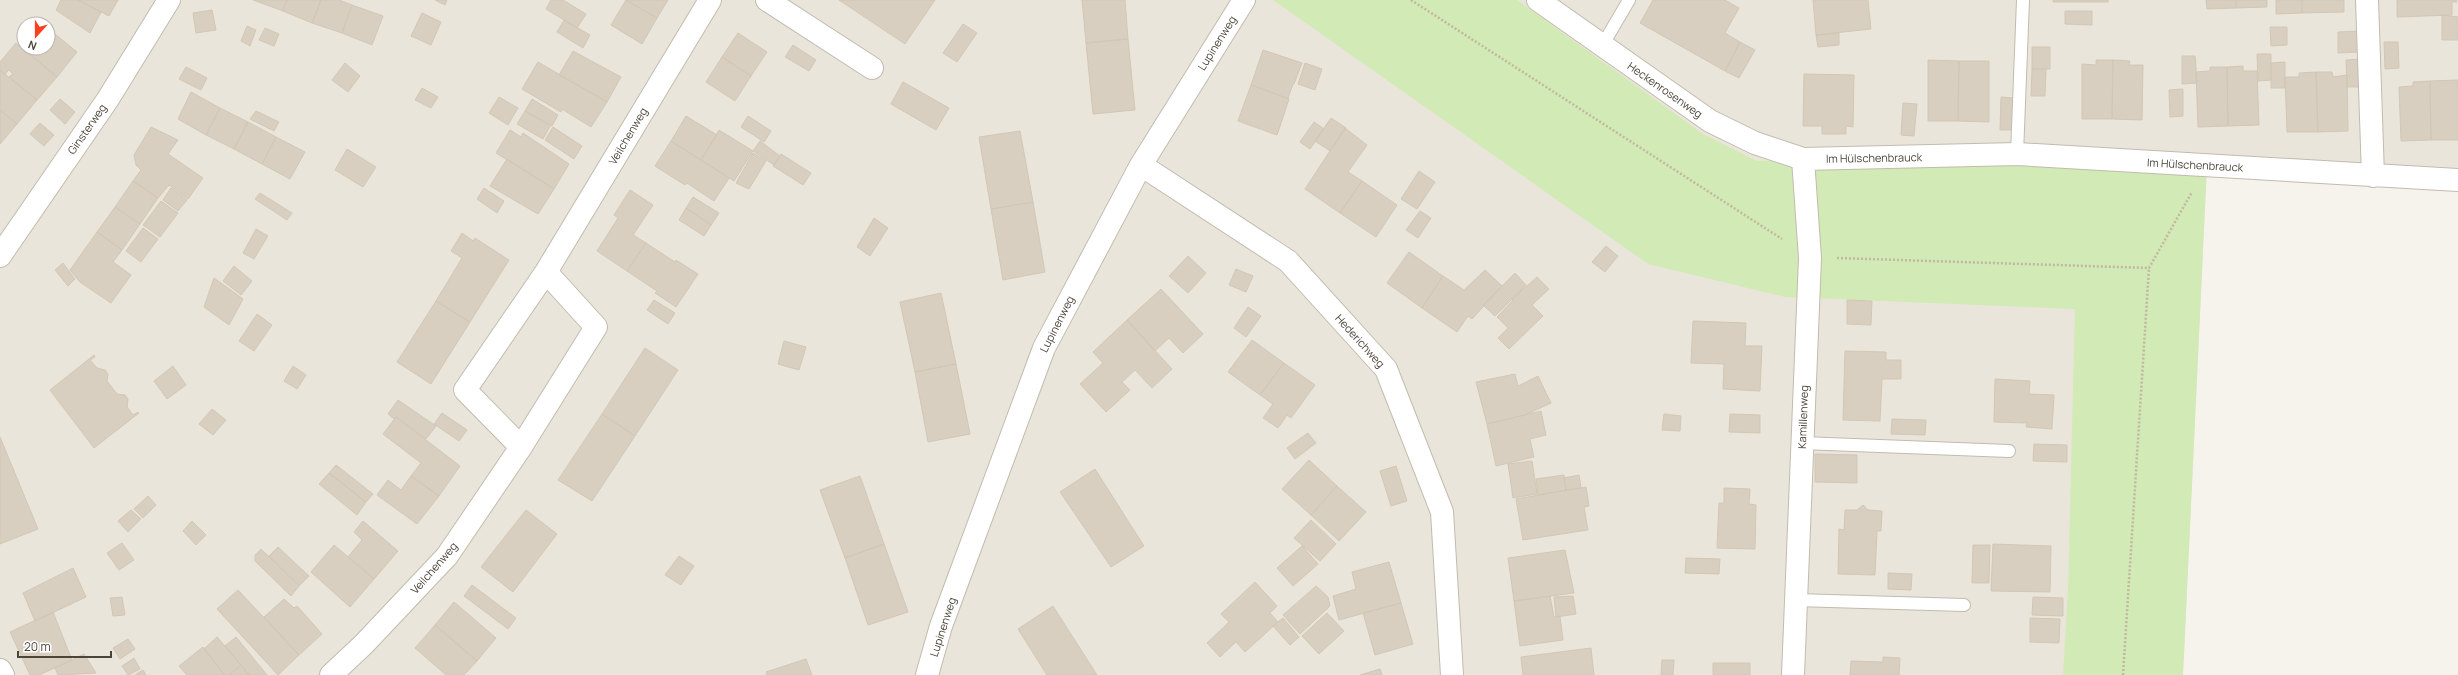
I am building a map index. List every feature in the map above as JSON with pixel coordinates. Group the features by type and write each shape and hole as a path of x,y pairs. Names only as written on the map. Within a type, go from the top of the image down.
{"street":[{"name":"Ginsterweg","path":"0,256 108,99 169,0"},
{"name":"Veilchenweg","path":"521,447 465,390 546,272 710,0"},
{"path":"767,0 872,68"},
{"name":"Lupinenweg","path":"927,675 941,626 1044,348 1141,165 1244,0"},
{"name":"Heckenrosenweg","path":"1538,0 1710,121 1755,143 1803,159"},
{"path":"2367,0 2373,176"},
{"name":"Im Hülschenbrauck","path":"1803,159 2018,154 2458,180"},
{"name":"Kamillenweg","path":"1792,675 1810,258 1803,159"},
{"name":"Hederichweg","path":"1141,165 1288,261 1386,369 1442,512 1452,675"},
{"name":"Veilchenweg","path":"331,675 364,644 447,556 521,447 596,327 546,272"},
{"path":"0,670 3,675"}],"lane":[{"path":"1602,46 1629,0"},
{"path":"2018,154 2023,0"},
{"path":"1802,443 2009,451"},
{"path":"1796,600 1964,605"}],"path":[{"path":"2123,675 2149,268"}],"shaded area":[{"path":"0,0 2458,0 2458,180 2207,165 2183,675 0,675"}],"green space":[{"path":"1273,0 1517,0 1703,134 1757,161 1803,159 2207,165 2183,675 2063,675 2068,590 2075,309 1785,297 1648,264"}],"building":[{"path":"61,0 78,0 101,12 90,33 56,10"},
{"path":"78,0 118,0 109,16"},
{"path":"253,0 287,0 283,11"},
{"path":"287,0 321,0 312,23 283,11"},
{"path":"321,0 339,0 352,5 342,33 312,23"},
{"path":"435,0 447,0 445,5"},
{"path":"551,0 563,0 586,14 577,28 546,9"},
{"path":"626,0 668,0 657,18"},
{"path":"626,0 657,18 642,44 611,25"},
{"path":"839,0 935,0 905,44"},
{"path":"1082,0 1125,0 1128,39 1086,43"},
{"path":"1653,0 1725,0 1739,8 1725,33 1740,42 1725,71 1640,23"},
{"path":"1813,0 1868,0 1871,29 1816,35"},
{"path":"2053,0 2108,0 2108,2 2053,2"},
{"path":"2206,0 2236,0 2236,8 2207,9"},
{"path":"2236,0 2267,0 2267,7 2236,8"},
{"path":"2276,0 2302,0 2302,13 2276,14"},
{"path":"2302,0 2344,0 2344,12 2302,13"},
{"path":"2397,0 2456,0 2457,2 2452,2 2452,15 2397,17"},
{"path":"352,5 383,16 372,45 342,33"},
{"path":"212,10 216,30 196,33 193,13"},
{"path":"2065,11 2092,11 2092,25 2065,24"},
{"path":"422,13 441,22 431,45 411,36"},
{"path":"2442,15 2458,17 2458,40 2442,40"},
{"path":"564,20 590,35 583,48 557,32"},
{"path":"963,24 977,33 957,62 943,53"},
{"path":"247,26 256,30 250,46 241,41"},
{"path":"2270,27 2287,27 2287,45 2271,46"},
{"path":"265,28 279,34 274,46 259,40"},
{"path":"2360,31 2360,52 2338,53 2338,32"},
{"path":"738,33 767,52 751,76 722,57"},
{"path":"1839,33 1839,45 1818,47 1816,35"},
{"path":"56,35 77,52 57,77 32,56 56,56"},
{"path":"1128,39 1135,110 1093,114 1086,43"},
{"path":"1740,42 1755,50 1739,78 1725,71"},
{"path":"2384,42 2398,42 2399,68 2385,69"},
{"path":"16,43 16,56 32,56 57,77 37,100 9,77 13,74 9,70 5,74 0,70 0,62"},
{"path":"793,45 816,60 809,71 785,57"},
{"path":"2032,47 2050,47 2050,69 2032,69"},
{"path":"1263,50 1302,63 1293,84 1288,98 1289,99 1251,85"},
{"path":"573,51 621,77 607,102 559,75"},
{"path":"2257,54 2271,54 2271,80 2258,81"},
{"path":"2182,56 2195,56 2197,83 2182,84"},
{"path":"722,57 751,76 735,101 706,82"},
{"path":"2360,59 2361,87 2347,87 2346,60"},
{"path":"1928,60 1959,61 1958,121 1928,121"},
{"path":"2096,60 2113,60 2112,119 2082,119 2082,64 2096,65"},
{"path":"2113,60 2130,61 2129,65 2143,65 2142,120 2112,119"},
{"path":"1959,61 1989,61 1989,122 1958,121"},
{"path":"538,62 607,102 591,127 562,109 561,112 522,89"},
{"path":"2285,62 2285,88 2271,88 2271,63"},
{"path":"345,63 360,76 348,92 332,80"},
{"path":"1305,63 1322,69 1315,90 1298,84"},
{"path":"2243,66 2243,71 2257,71 2259,125 2228,126 2227,67"},
{"path":"186,67 207,78 201,90 179,79"},
{"path":"2210,67 2227,67 2228,126 2198,127 2196,72 2210,71"},
{"path":"2032,69 2046,69 2045,96 2031,96"},
{"path":"0,70 37,100 17,124 0,110"},
{"path":"2316,72 2318,132 2287,132 2285,77 2299,77 2299,73"},
{"path":"2316,72 2332,72 2333,77 2347,75 2348,131 2318,132"},
{"path":"1804,74 1854,75 1853,127 1846,126 1846,134 1822,134 1822,126 1803,126"},
{"path":"2458,80 2458,140 2431,140 2430,81"},
{"path":"2430,81 2431,140 2401,141 2399,87 2413,86 2413,82"},
{"path":"903,82 949,108 936,130 891,104"},
{"path":"1251,85 1289,99 1277,135 1238,121"},
{"path":"422,88 438,97 431,108 415,100"},
{"path":"2183,89 2183,116 2170,117 2169,90"},
{"path":"191,92 220,108 206,135 178,119"},
{"path":"499,97 518,108 508,125 489,113"},
{"path":"2001,97 2014,98 2013,130 2000,130"},
{"path":"60,99 75,112 65,124 50,110"},
{"path":"532,99 558,115 552,126 525,111"},
{"path":"1903,103 1917,104 1914,136 1901,135"},
{"path":"220,108 248,122 234,149 206,135"},
{"path":"0,110 17,124 0,144"},
{"path":"256,111 279,122 274,131 250,119"},
{"path":"525,111 550,126 543,139 517,124"},
{"path":"686,116 717,135 701,160 671,141"},
{"path":"748,116 771,131 764,142 741,127"},
{"path":"1331,118 1346,128 1330,151 1315,141"},
{"path":"248,122 276,137 262,164 234,149"},
{"path":"1314,122 1324,129 1310,149 1300,142"},
{"path":"40,123 54,135 44,146 30,134"},
{"path":"151,127 178,140 168,154 203,178 188,199 169,185 158,198 133,181 141,170 136,165 134,155"},
{"path":"553,127 582,146 574,159 545,140"},
{"path":"1345,128 1367,145 1348,172 1362,181 1340,213 1305,189"},
{"path":"510,130 521,137 523,133 569,164 554,189 496,153"},
{"path":"719,130 753,151 734,181 701,160"},
{"path":"1020,131 1033,202 991,209 979,137"},
{"path":"276,137 305,152 290,179 262,164"},
{"path":"671,141 729,178 714,201 687,183 685,185 655,166"},
{"path":"760,141 780,156 774,165 753,151"},
{"path":"347,149 376,167 363,187 335,170"},
{"path":"753,153 766,161 749,189 736,183"},
{"path":"781,154 811,173 803,185 773,166"},
{"path":"507,159 554,189 538,214 490,186"},
{"path":"1419,171 1435,182 1417,209 1401,199"},
{"path":"133,181 158,198 140,224 115,207"},
{"path":"1362,181 1397,205 1376,237 1340,213"},
{"path":"171,188 187,200 178,211 163,200"},
{"path":"484,188 504,201 497,213 477,199"},
{"path":"630,190 653,205 633,235 646,243 627,271 597,251 618,218 614,215"},
{"path":"260,193 292,213 287,220 255,199"},
{"path":"693,197 719,213 711,225 686,208"},
{"path":"161,201 178,213 160,237 143,225"},
{"path":"1033,202 1045,272 1003,280 991,209"},
{"path":"115,207 140,224 122,250 97,232"},
{"path":"686,208 711,225 704,236 679,220"},
{"path":"1420,211 1431,218 1418,238 1406,230"},
{"path":"874,218 888,228 870,256 857,247"},
{"path":"143,228 158,239 141,262 126,251"},
{"path":"256,229 268,236 254,259 243,253"},
{"path":"97,232 122,250 113,262 131,275 111,303 80,282 70,270"},
{"path":"462,233 473,241 475,238 509,260 470,322 436,301 462,258 451,251"},
{"path":"646,243 675,262 676,260 698,274 676,307 655,293 657,291 627,271"},
{"path":"1606,246 1618,256 1605,272 1592,262"},
{"path":"1409,252 1443,276 1422,308 1387,283"},
{"path":"1188,256 1206,273 1188,293 1169,276"},
{"path":"63,263 75,279 68,286 55,270"},
{"path":"234,266 252,281 241,295 223,281"},
{"path":"1236,269 1253,276 1246,292 1229,285"},
{"path":"1485,270 1502,286 1472,319 1468,316 1457,332 1422,308 1443,276 1464,290"},
{"path":"1515,273 1526,285 1495,316 1483,305"},
{"path":"1537,277 1549,289 1532,305 1543,316 1509,349 1498,338 1508,328 1497,317 1513,300 1512,299"},
{"path":"214,278 243,299 229,325 204,307"},
{"path":"1161,289 1203,334 1183,353 1169,338 1155,351 1127,320"},
{"path":"941,293 956,364 915,372 900,302"},
{"path":"654,300 675,313 668,324 647,310"},
{"path":"1847,300 1872,301 1871,325 1847,324"},
{"path":"436,301 470,322 431,384 397,362"},
{"path":"1248,307 1261,316 1246,337 1234,328"},
{"path":"257,314 272,325 254,351 239,341"},
{"path":"1127,320 1172,369 1152,388 1135,370 1122,382 1130,390 1106,412 1080,384 1103,363 1093,352"},
{"path":"1693,321 1746,323 1745,346 1762,346 1760,391 1723,389 1724,364 1691,363"},
{"path":"1252,340 1284,363 1260,395 1228,372"},
{"path":"784,341 806,347 799,370 778,364"},
{"path":"645,348 678,370 635,436 602,414"},
{"path":"1845,351 1886,352 1886,360 1901,360 1901,379 1882,379 1880,421 1843,420"},
{"path":"94,355 95,357 90,360 97,368 105,370 108,374 107,381 117,394 125,395 128,399 127,407 133,415 138,412 139,413 94,448 50,390"},
{"path":"1284,363 1315,385 1291,418 1287,415 1278,428 1263,418 1273,404 1260,395"},
{"path":"956,364 970,434 928,442 915,372"},
{"path":"173,366 186,385 167,399 154,381"},
{"path":"293,366 306,375 297,389 284,381"},
{"path":"1515,374 1518,386 1538,376 1551,403 1525,415 1487,424 1476,382"},
{"path":"1995,379 2030,381 2029,394 2054,395 2052,429 2026,427 2027,423 1994,422"},
{"path":"398,400 436,426 426,439 396,417 394,419 388,414"},
{"path":"212,409 226,420 213,435 199,424"},
{"path":"1541,411 1546,435 1530,439 1534,457 1496,466 1487,424"},
{"path":"442,413 467,430 459,441 434,424"},
{"path":"602,414 635,436 592,501 558,480"},
{"path":"1664,414 1681,416 1680,431 1662,430"},
{"path":"1730,414 1760,415 1760,433 1729,432"},
{"path":"396,417 460,466 439,496 411,476 421,463 383,434"},
{"path":"1892,419 1926,420 1925,435 1891,434"},
{"path":"1308,433 1316,443 1295,459 1287,448"},
{"path":"0,437 38,529 0,544"},
{"path":"2034,444 2067,445 2067,462 2033,461"},
{"path":"1815,454 1857,455 1857,483 1815,482"},
{"path":"1309,460 1337,486 1311,515 1282,489"},
{"path":"1532,461 1537,494 1513,498 1508,464"},
{"path":"336,465 373,494 366,502 329,473"},
{"path":"1396,466 1407,501 1391,506 1380,471"},
{"path":"1095,469 1144,546 1111,567 1060,492"},
{"path":"329,473 366,502 357,515 319,484"},
{"path":"1564,475 1566,490 1538,495 1536,479"},
{"path":"1579,475 1581,488 1566,490 1564,478"},
{"path":"411,476 439,496 417,524 377,495 388,480 401,490"},
{"path":"860,476 884,544 845,558 820,490"},
{"path":"1337,486 1366,512 1339,541 1311,515"},
{"path":"1586,487 1589,506 1584,507 1588,530 1523,540 1516,499"},
{"path":"1724,488 1750,489 1749,504 1756,505 1755,549 1717,548 1719,503 1724,503"},
{"path":"148,496 156,505 143,518 134,509"},
{"path":"1863,505 1868,510 1882,511 1881,531 1877,531 1875,575 1838,574 1839,529 1844,530 1845,510 1857,510"},
{"path":"131,510 141,519 128,532 118,521"},
{"path":"526,510 557,534 513,592 481,567"},
{"path":"1311,520 1336,544 1320,561 1294,538"},
{"path":"192,521 206,535 196,545 183,531"},
{"path":"363,521 398,551 374,579 348,557 362,540 354,532"},
{"path":"122,543 134,560 119,570 107,553"},
{"path":"884,544 908,612 868,625 845,558"},
{"path":"1993,544 2051,546 2050,592 1991,591"},
{"path":"334,545 374,579 350,607 311,572"},
{"path":"1973,545 1990,545 1989,583 1972,583"},
{"path":"1302,546 1318,564 1293,586 1277,568"},
{"path":"278,547 309,576 299,586 269,556"},
{"path":"261,549 299,586 291,596 255,561 255,555"},
{"path":"1565,550 1574,593 1514,601 1508,558"},
{"path":"679,556 694,566 681,585 665,575"},
{"path":"1686,558 1720,559 1719,574 1685,573"},
{"path":"1389,562 1401,603 1339,620 1333,596 1356,589 1352,572"},
{"path":"73,568 86,597 35,621 23,593"},
{"path":"1888,573 1912,574 1911,590 1888,589"},
{"path":"1255,582 1277,606 1270,613 1278,622 1245,652 1236,642 1220,657 1207,643 1229,622 1221,614"},
{"path":"472,585 516,618 508,629 464,596"},
{"path":"1316,586 1328,597 1330,606 1300,634 1283,615"},
{"path":"238,590 299,655 278,675 217,609"},
{"path":"1550,596 1554,617 1560,616 1563,640 1520,646 1514,601"},
{"path":"1573,596 1576,614 1556,617 1554,597"},
{"path":"122,597 125,615 113,616 110,598"},
{"path":"2033,597 2063,598 2063,616 2032,615"},
{"path":"284,599 294,608 297,606 322,634 299,655 264,617"},
{"path":"454,602 496,638 477,661 435,625"},
{"path":"1401,603 1413,644 1375,655 1363,613"},
{"path":"1053,606 1097,675 1047,675 1018,629"},
{"path":"53,612 72,660 39,675 30,675 10,632"},
{"path":"1327,613 1344,631 1319,654 1302,636"},
{"path":"1283,618 1299,637 1290,645 1273,626"},
{"path":"2030,618 2060,619 2059,643 2030,642"},
{"path":"435,625 477,661 464,675 446,675 415,648"},
{"path":"217,637 241,665 229,675 225,675 204,649"},
{"path":"236,637 267,675 249,675 225,646"},
{"path":"128,639 135,649 120,659 113,648"},
{"path":"203,647 225,675 187,675 179,666"},
{"path":"1591,648 1594,675 1523,675 1521,657"},
{"path":"84,654 96,673 58,675 55,668"},
{"path":"1883,657 1900,658 1899,675 1850,675 1851,661 1883,662"},
{"path":"134,658 140,669 128,675 122,666"},
{"path":"806,659 812,675 767,675 766,672"},
{"path":"1662,660 1674,660 1673,675 1661,675"},
{"path":"1713,663 1750,663 1750,675 1713,675"},
{"path":"241,665 249,675 229,675"},
{"path":"1380,669 1382,675 1360,675"},
{"path":"143,670 146,675 135,675"}]}
